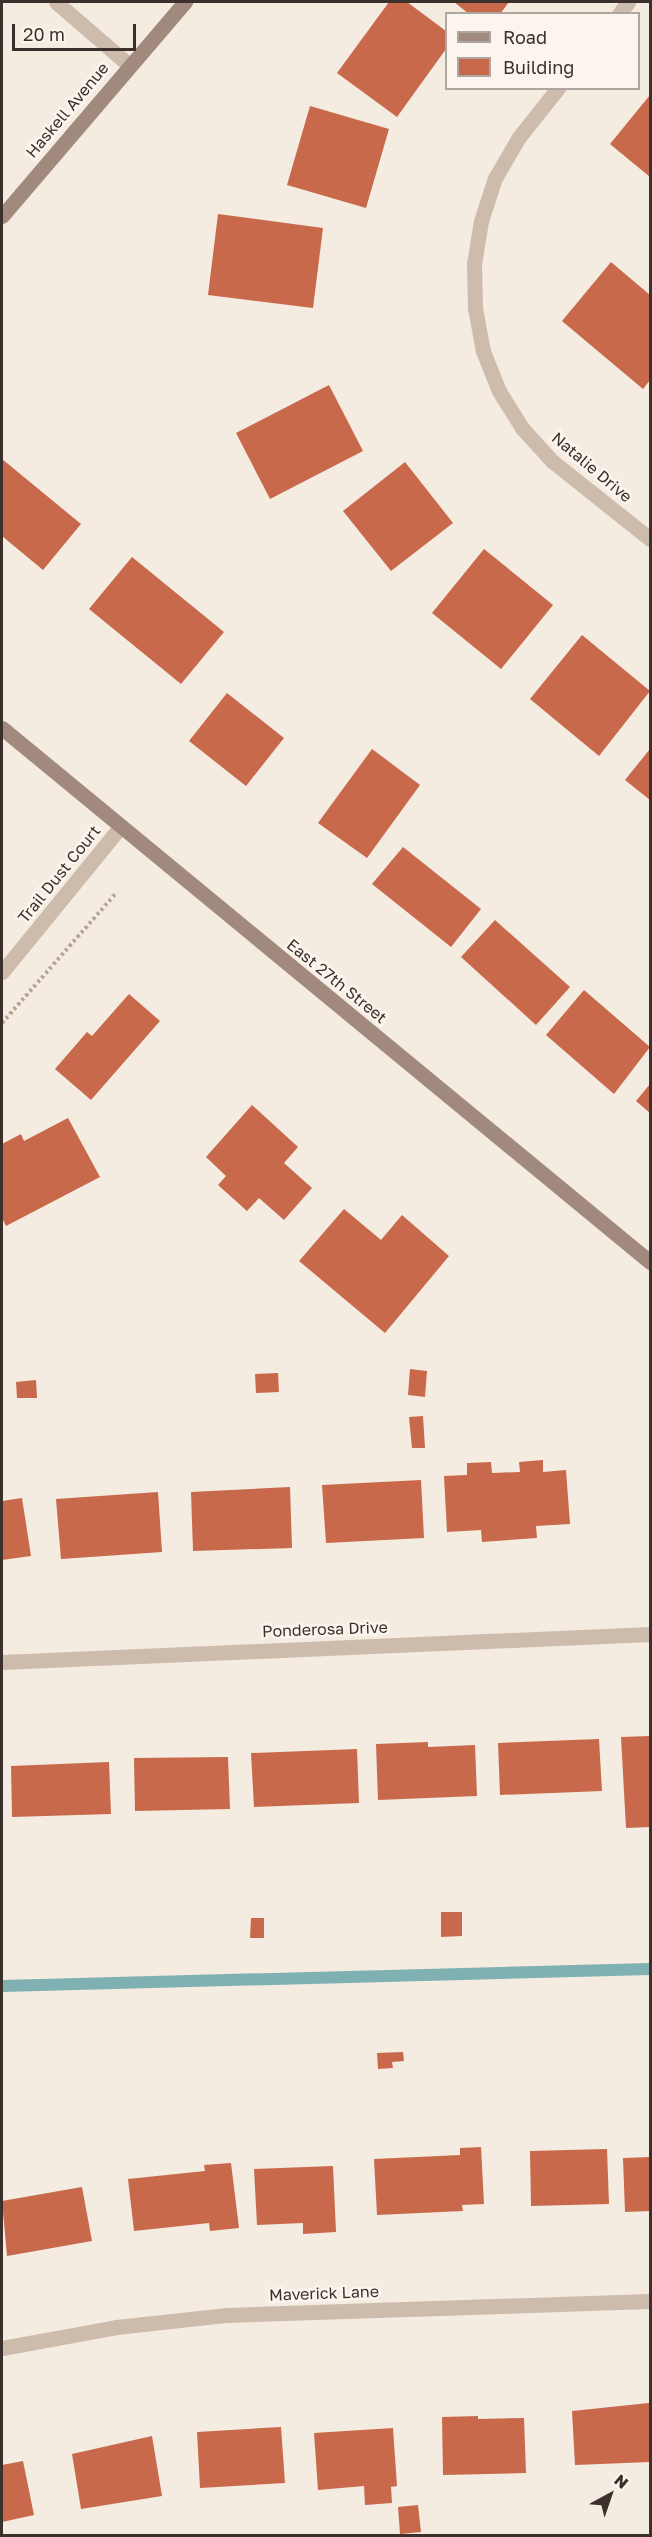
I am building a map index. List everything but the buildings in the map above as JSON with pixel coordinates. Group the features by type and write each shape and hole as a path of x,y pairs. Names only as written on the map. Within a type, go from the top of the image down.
{"street":[{"path":"56,2 129,65"},
{"name":"Haskell Avenue","path":"2,216 184,2"},
{"name":"Natalie Drive","path":"556,90 519,136 495,178 482,221 474,264 475,308 483,351 499,391 522,428 552,461 651,539"},
{"name":"East 27th Street","path":"2,728 651,1262"},
{"name":"Trail Dust Court","path":"2,972 121,826"},
{"name":"Ponderosa Drive","path":"2,1662 651,1634"},
{"name":"Maverick Lane","path":"2,2348 116,2327 227,2315 651,2301"}],"path":[{"path":"2,1023 117,892"}],"waterway":[{"path":"2,1986 650,1969"}]}
